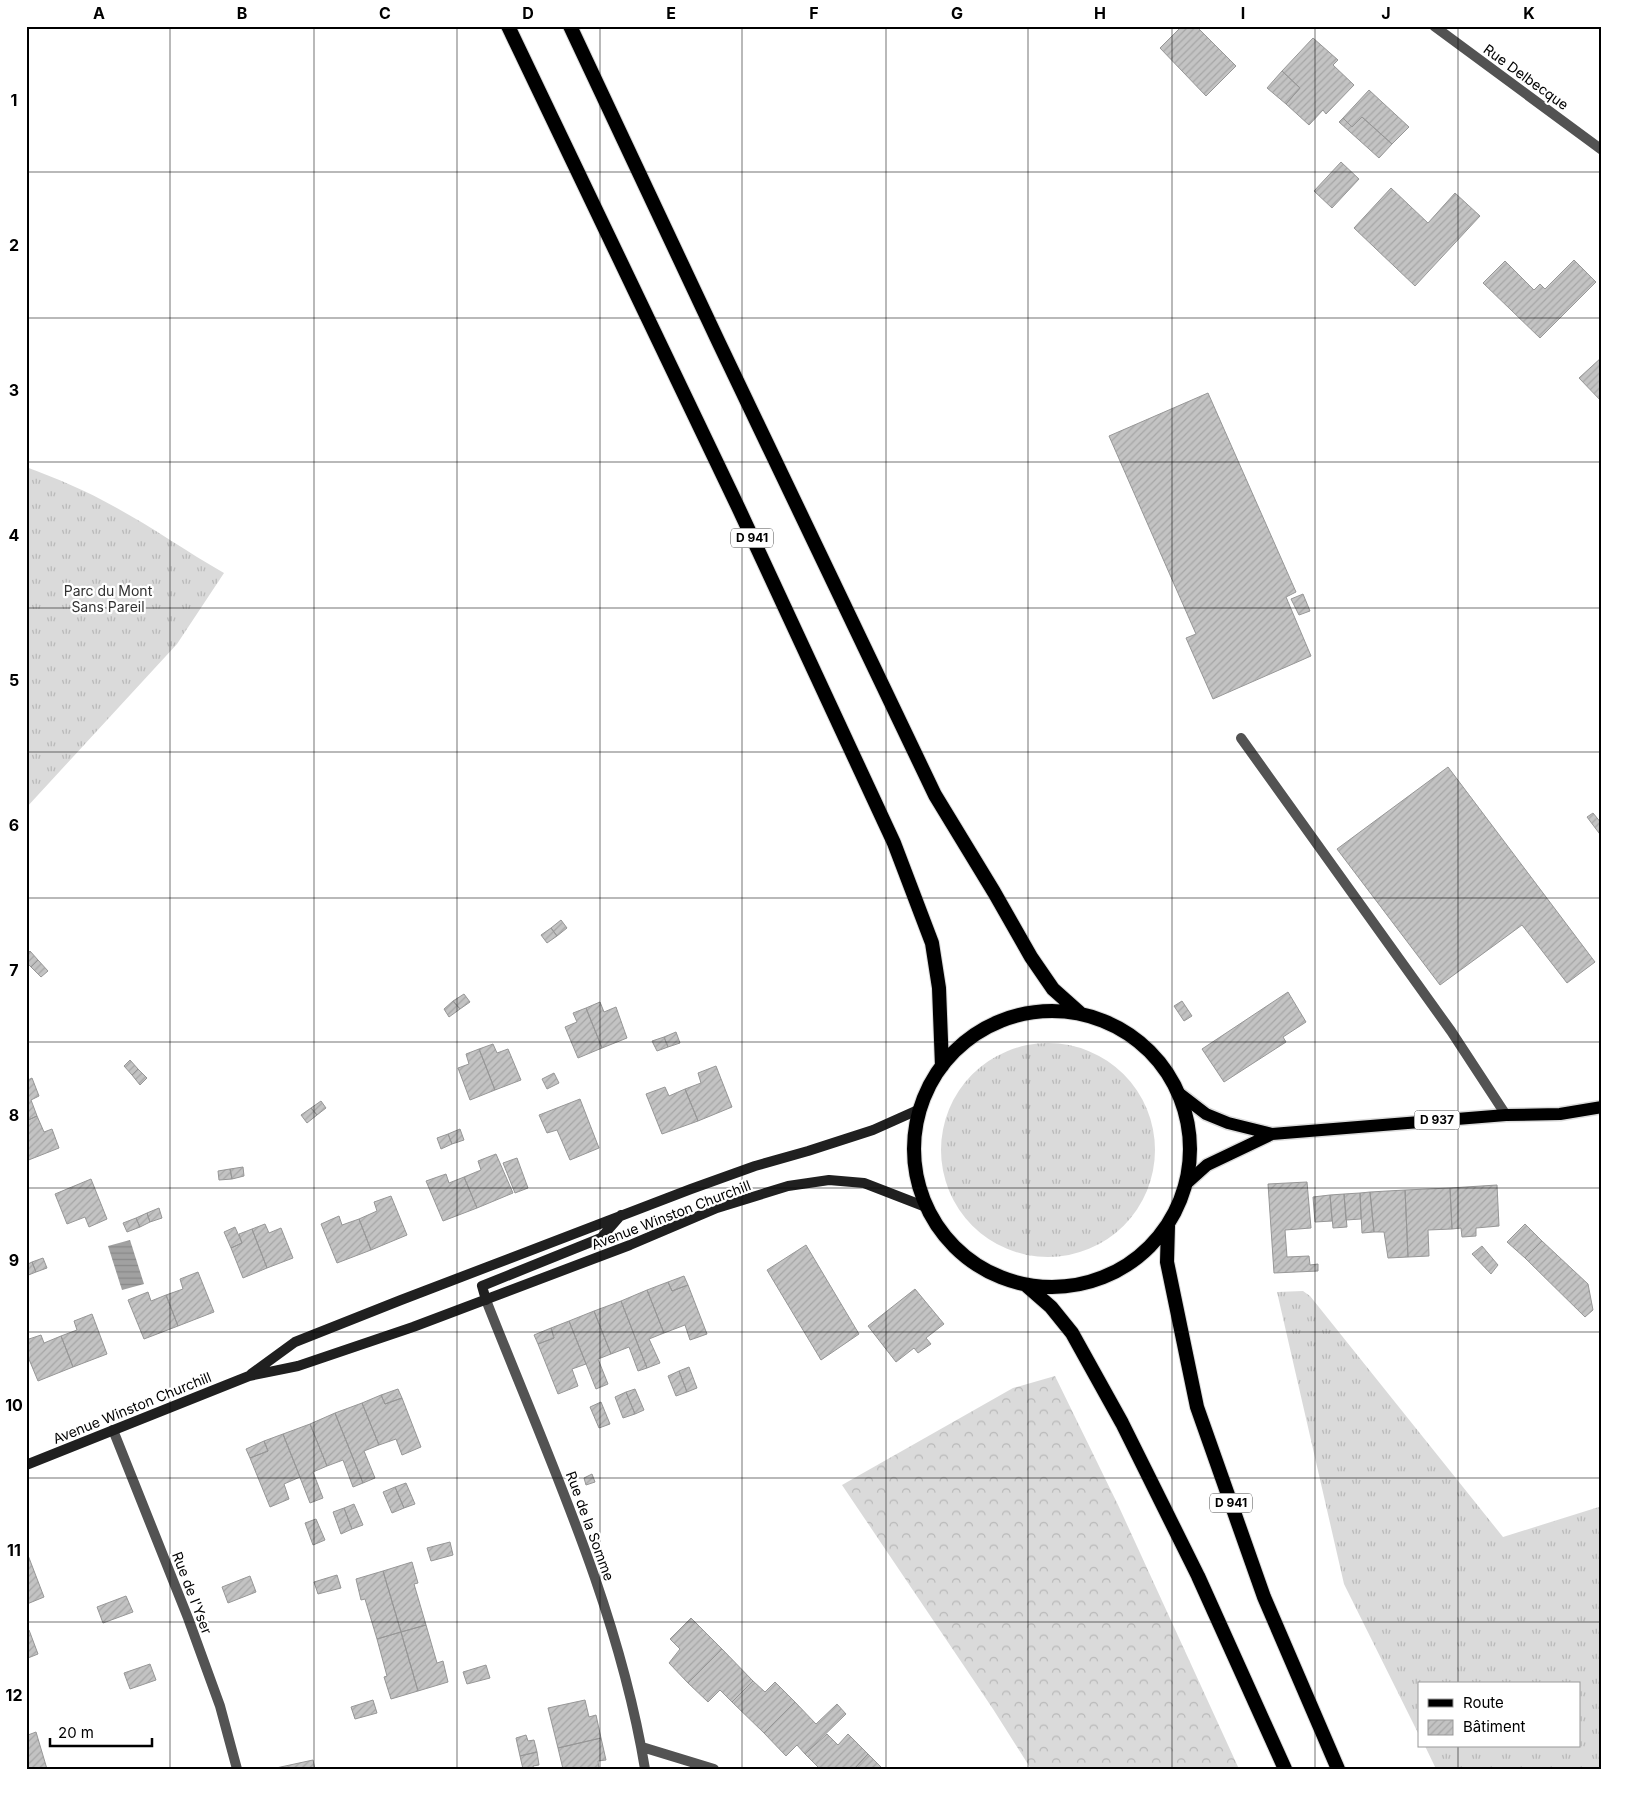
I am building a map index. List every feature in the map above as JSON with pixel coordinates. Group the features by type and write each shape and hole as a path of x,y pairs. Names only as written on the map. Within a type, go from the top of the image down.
{"highway":[{"name":"D 941","path":"508,26 738,507 894,843 932,943 939,988 942,1066"},
{"path":"570,26 935,796 994,892 1031,957 1053,988 1081,1014"},
{"path":"1058,1011 1081,1014 1106,1021 1129,1034 1150,1051 1167,1071 1180,1094 1187,1116 1191,1160 1187,1183 1179,1205 1168,1226 1151,1247 1130,1265 1106,1278 1081,1285 1054,1288 1026,1286 988,1272 971,1263 950,1242 926,1207 920,1190 915,1163 915,1136 920,1109 929,1087 942,1066 957,1049 974,1035 993,1024 1014,1016 1058,1011"},
{"name":"D 941","path":"1168,1226 1167,1262 1197,1407 1264,1597 1338,1769"},
{"path":"1026,1286 1051,1307 1072,1333 1122,1422 1198,1576 1285,1769"}],"main road":[{"name":"D 937","path":"1180,1094 1206,1114 1228,1123 1272,1134 1506,1115 1560,1114 1602,1107"},
{"name":"Avenue Winston Churchill","path":"249,1376 295,1342 622,1215 755,1166 873,1130 920,1109"},
{"name":"D 937","path":"1187,1183 1207,1165 1272,1134"},
{"name":"Avenue Winston Churchill","path":"26,1465 249,1376 298,1366 486,1300 630,1245 717,1208 788,1186 829,1180 864,1183 926,1207"},
{"name":"Avenue Winston Churchill","path":"486,1300 482,1286 602,1238 622,1215"}],"street":[{"name":"Rue Delbecque","path":"1434,26 1602,150"},
{"path":"1241,738 1452,1031 1506,1115"},
{"name":"Rue de la Somme","path":"486,1300 572,1512 617,1646 646,1769"},
{"name":"Rue de l'Yser","path":"113,1430 188,1618 220,1706 237,1769"},
{"path":"642,1747 714,1769"}],"green space":[{"name":"Parc du Mont Sans Pareil","path":"26,467 104,501 224,573 177,644 26,808"},
{"path":"1048,1043 1069,1045 1089,1051 1107,1061 1130,1082 1147,1109 1153,1129 1155,1150 1153,1171 1147,1191 1137,1209 1116,1232 1089,1249 1069,1255 1048,1257 1027,1255 1007,1249 989,1239 966,1218 949,1191 943,1171 941,1150 943,1129 949,1109 959,1091 980,1068 1007,1051 1027,1045"},
{"path":"1303,1291 1310,1296 1503,1537 1602,1506 1602,1769 1436,1769 1426,1748 1580,1748 1580,1682 1418,1682 1418,1733 1344,1584 1277,1292"},
{"path":"1055,1376 1119,1507 1239,1769 1031,1769 993,1709 842,1485 1013,1388"}],"shaded area":[{"path":"130,1240 144,1284 122,1290 108,1246"}],"building":[{"path":"1182,26 1196,26 1236,66 1206,96 1160,48"},
{"path":"1313,38 1338,60 1333,65 1354,85 1326,114 1323,110 1309,125 1286,104 1300,88 1282,71"},
{"path":"1282,71 1300,88 1286,104 1267,88"},
{"path":"1369,90 1409,127 1392,144 1362,117 1352,127 1343,118"},
{"path":"1362,117 1392,144 1379,158 1339,122 1343,118 1352,127"},
{"path":"1341,162 1359,179 1332,208 1314,191"},
{"path":"1391,188 1428,223 1455,193 1480,216 1415,286 1354,228"},
{"path":"1574,260 1596,282 1540,338 1483,283 1505,261 1534,290 1540,284 1545,289"},
{"path":"1602,357 1602,402 1579,378"},
{"path":"1208,393 1296,592 1286,597 1311,656 1213,699 1186,638 1196,634 1109,436"},
{"path":"1303,594 1310,611 1299,615 1291,599"},
{"path":"1448,767 1595,962 1567,983 1522,925 1440,985 1337,849"},
{"path":"1593,813 1602,824 1602,837 1587,817"},
{"path":"561,920 567,928 557,936 551,928"},
{"path":"551,928 557,936 547,943 541,935"},
{"path":"30,951 38,960 31,967 26,962 26,955"},
{"path":"38,960 48,971 41,977 31,967"},
{"path":"1288,992 1306,1022 1283,1037 1286,1042 1224,1082 1202,1049"},
{"path":"464,994 470,1002 460,1009 453,1001"},
{"path":"453,1001 460,1009 449,1017 444,1009"},
{"path":"1182,1001 1192,1016 1184,1021 1174,1006"},
{"path":"600,1002 604,1012 616,1007 627,1038 602,1048 586,1008"},
{"path":"586,1008 602,1048 578,1058 565,1027 577,1022 573,1013"},
{"path":"676,1032 680,1043 668,1047 664,1037"},
{"path":"664,1037 668,1047 657,1051 652,1041"},
{"path":"493,1044 497,1053 508,1049 521,1080 495,1090 479,1049"},
{"path":"479,1049 495,1090 470,1100 458,1068 469,1064 466,1054"},
{"path":"130,1060 138,1069 132,1075 124,1066"},
{"path":"716,1066 732,1107 698,1121 685,1089 701,1083 698,1073"},
{"path":"138,1069 147,1078 140,1085 132,1075"},
{"path":"554,1073 559,1083 547,1089 542,1079"},
{"path":"32,1078 39,1096 31,1100 37,1116 26,1121 26,1081"},
{"path":"665,1087 669,1096 685,1089 698,1121 662,1134 646,1094"},
{"path":"580,1099 599,1148 570,1160 557,1130 547,1133 539,1115"},
{"path":"321,1101 326,1108 317,1115 311,1108"},
{"path":"311,1108 317,1115 307,1123 301,1115"},
{"path":"37,1116 44,1132 52,1129 59,1148 26,1161 26,1121"},
{"path":"460,1129 464,1140 452,1144 448,1134"},
{"path":"448,1134 452,1144 441,1149 437,1138"},
{"path":"496,1154 513,1193 477,1208 464,1177 481,1170 478,1161"},
{"path":"517,1158 528,1188 515,1193 503,1163"},
{"path":"243,1167 244,1176 232,1179 230,1169"},
{"path":"230,1169 232,1179 219,1180 218,1171"},
{"path":"446,1174 449,1183 464,1177 477,1208 443,1221 426,1181"},
{"path":"91,1179 107,1219 89,1227 85,1217 67,1224 55,1194"},
{"path":"1307,1182 1311,1228 1285,1230 1287,1257 1309,1256 1310,1265 1318,1264 1318,1271 1274,1273 1268,1184"},
{"path":"1497,1185 1499,1226 1476,1228 1476,1236 1462,1237 1461,1228 1452,1229 1450,1188"},
{"path":"1450,1188 1452,1229 1428,1230 1429,1256 1408,1257 1405,1190"},
{"path":"1405,1190 1408,1257 1388,1258 1384,1232 1374,1232 1370,1192"},
{"path":"1370,1192 1374,1232 1362,1233 1360,1193"},
{"path":"1360,1193 1361,1219 1346,1220 1344,1194"},
{"path":"1344,1194 1347,1227 1333,1228 1330,1195"},
{"path":"1330,1195 1332,1221 1315,1222 1313,1197"},
{"path":"391,1196 407,1235 371,1250 359,1219 377,1211 374,1202"},
{"path":"159,1208 162,1218 150,1222 147,1213"},
{"path":"147,1213 150,1222 140,1227 136,1218"},
{"path":"339,1216 342,1225 359,1219 371,1250 337,1263 321,1224"},
{"path":"136,1218 140,1227 127,1232 123,1223"},
{"path":"265,1224 269,1233 281,1228 293,1258 267,1268 252,1229"},
{"path":"1525,1224 1542,1241 1525,1258 1507,1242"},
{"path":"235,1227 242,1243 231,1248 224,1232"},
{"path":"252,1229 267,1268 243,1278 231,1248 242,1243 239,1234"},
{"path":"1542,1241 1588,1284 1593,1310 1585,1317 1525,1258"},
{"path":"806,1245 859,1334 821,1360 767,1270"},
{"path":"1482,1246 1498,1265 1491,1274 1472,1254"},
{"path":"43,1258 47,1268 36,1272 32,1262"},
{"path":"32,1262 36,1272 26,1276 26,1265"},
{"path":"198,1272 214,1312 178,1326 166,1295 183,1289 180,1279"},
{"path":"684,1276 688,1285 672,1291 668,1282"},
{"path":"668,1282 672,1291 688,1285 707,1334 690,1340 685,1325 664,1333 647,1290"},
{"path":"915,1289 944,1324 926,1338 931,1344 918,1353 914,1348 896,1362 868,1326"},
{"path":"647,1290 664,1333 649,1339 660,1363 647,1368 621,1301"},
{"path":"148,1292 151,1301 166,1295 178,1326 144,1339 128,1300"},
{"path":"621,1301 647,1368 638,1371 629,1347 611,1354 594,1311"},
{"path":"594,1311 611,1354 598,1359 608,1384 596,1389 569,1321"},
{"path":"92,1314 107,1354 73,1367 61,1336 77,1330 74,1321"},
{"path":"569,1321 586,1364 572,1369 578,1386 558,1394 538,1344 554,1338 551,1328"},
{"path":"551,1328 554,1338 538,1344 534,1335"},
{"path":"41,1335 44,1343 61,1336 73,1367 38,1381 26,1352 26,1340"},
{"path":"689,1367 697,1388 687,1392 679,1371"},
{"path":"679,1371 687,1392 676,1396 668,1376"},
{"path":"398,1389 402,1398 385,1404 381,1395"},
{"path":"635,1389 644,1410 635,1414 626,1392"},
{"path":"626,1392 635,1414 623,1418 615,1397"},
{"path":"381,1395 385,1404 402,1398 421,1447 402,1455 396,1439 379,1445 362,1403"},
{"path":"601,1402 610,1424 599,1428 590,1407"},
{"path":"362,1403 379,1445 364,1451 375,1478 363,1483 335,1413"},
{"path":"335,1413 363,1483 353,1487 343,1460 327,1466 310,1424"},
{"path":"310,1424 327,1466 313,1472 323,1498 310,1503 283,1434"},
{"path":"283,1434 300,1477 284,1484 289,1499 270,1507 250,1458 268,1451 264,1441"},
{"path":"264,1441 268,1451 250,1458 246,1449"},
{"path":"592,1474 595,1482 586,1485 584,1478"},
{"path":"406,1483 415,1504 404,1508 395,1487"},
{"path":"395,1487 404,1508 392,1513 383,1492"},
{"path":"354,1504 363,1525 352,1529 344,1508"},
{"path":"344,1508 352,1529 341,1534 333,1512"},
{"path":"316,1519 325,1540 313,1545 305,1523"},
{"path":"450,1542 453,1555 431,1561 427,1548"},
{"path":"26,1550 44,1597 27,1604 26,1601"},
{"path":"412,1562 418,1583 414,1584 426,1625 401,1632 383,1571"},
{"path":"383,1571 401,1632 377,1639 365,1599 361,1600 356,1579"},
{"path":"337,1575 341,1588 318,1594 314,1582"},
{"path":"250,1576 256,1592 228,1603 222,1587"},
{"path":"126,1596 133,1612 103,1623 97,1607"},
{"path":"691,1618 722,1649 688,1683 669,1663 680,1649 670,1639"},
{"path":"426,1625 437,1663 443,1661 448,1682 418,1691 401,1632"},
{"path":"29,1630 38,1654 28,1658 26,1653 26,1631"},
{"path":"401,1632 418,1691 391,1699 384,1677 387,1676 377,1639"},
{"path":"722,1649 753,1681 732,1702 720,1690 708,1702 688,1683"},
{"path":"150,1664 156,1680 130,1689 124,1673"},
{"path":"486,1665 490,1678 467,1684 463,1672"},
{"path":"753,1681 765,1692 775,1682 795,1702 764,1733 732,1702"},
{"path":"373,1700 377,1713 355,1719 351,1707"},
{"path":"585,1700 589,1717 596,1715 601,1738 558,1748 548,1708"},
{"path":"795,1702 816,1724 837,1704 846,1714 805,1754 797,1745 786,1756 764,1733"},
{"path":"26,1729 28,1735 36,1732 47,1769 26,1769"},
{"path":"827,1734 838,1745 848,1734 868,1754 854,1769 820,1769 805,1754"},
{"path":"526,1735 528,1741 534,1740 537,1752 520,1756 516,1738"},
{"path":"601,1738 606,1760 598,1761 599,1769 563,1769 558,1748"},
{"path":"537,1752 539,1765 533,1766 534,1769 523,1769 520,1756"},
{"path":"868,1754 883,1769 854,1769"},
{"path":"313,1760 315,1769 276,1769 276,1768"}]}
